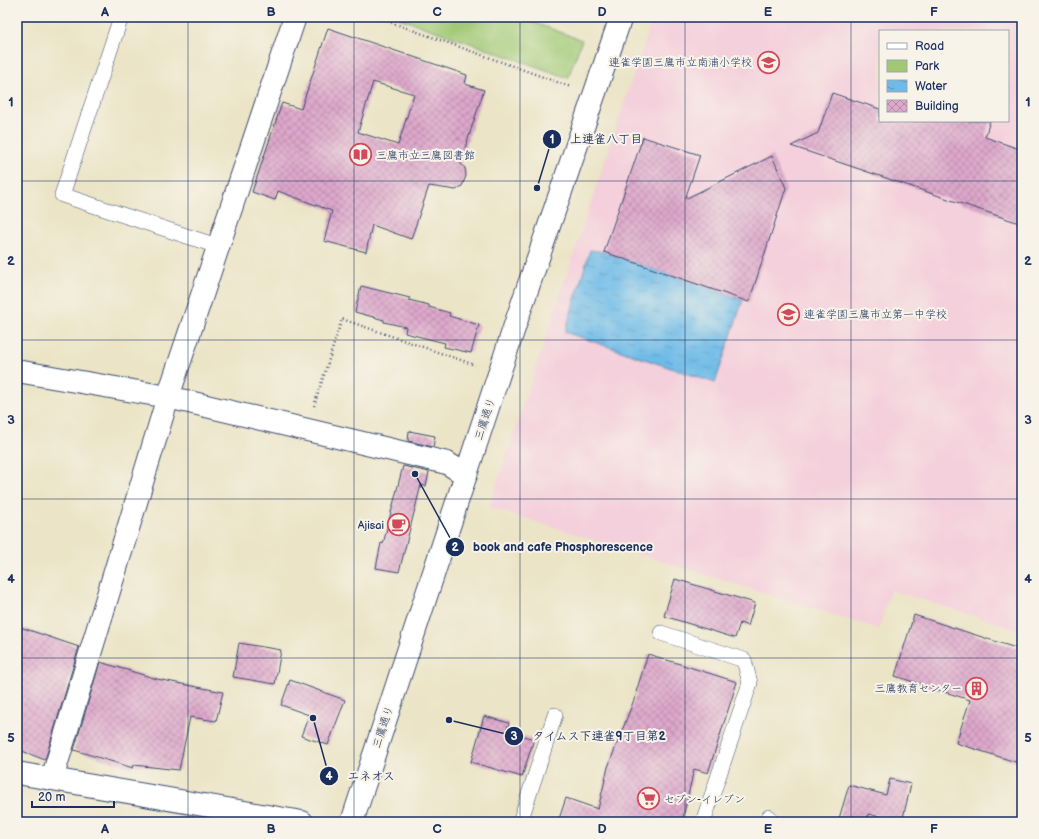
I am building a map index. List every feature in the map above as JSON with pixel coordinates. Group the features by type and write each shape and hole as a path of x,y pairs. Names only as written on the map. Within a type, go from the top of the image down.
{"street":[{"path":"52,779 168,397 217,246 295,17"},
{"name":"三鷹通り","path":"352,822 466,475 621,17"},
{"path":"17,371 168,397 447,463 466,475"},
{"path":"17,773 302,822"}],"lane":[{"path":"121,17 62,195 217,246"},
{"path":"661,633 744,660 750,683 703,822"},
{"path":"520,822 555,715"}],"path":[{"path":"376,17 594,96"},
{"path":"307,430 342,319 477,366"}],"shaded area":[{"name":"連雀学園三鷹市立第一中学校","path":"653,17 1022,17 1022,631 890,590 879,629 489,507"}],"green space":[{"path":"396,17 519,17 582,40 568,78"}],"water":[{"path":"590,250 604,252 743,300 715,383 565,332"}],"building":[{"path":"328,28 467,75 465,84 484,90 460,163 465,168 466,176 462,186 456,190 429,186 411,239 372,225 366,252 324,241 332,211 278,191 275,200 252,192 282,103 301,109","holes":["373,82 414,94 398,145 358,132"]},
{"path":"832,93 879,109 879,122 990,122 985,137 1022,150 1022,224 791,146 818,133"},
{"path":"643,137 700,155 685,199 772,156 786,188 749,302 604,252"},
{"path":"361,286 410,298 409,300 429,305 429,307 450,313 449,316 479,325 471,353 444,347 445,343 405,333 406,327 384,322 384,320 355,312"},
{"path":"409,431 435,436 433,447 408,441"},
{"path":"403,466 429,472 426,486 421,485 399,572 376,568 381,543 383,544"},
{"path":"675,579 755,603 748,626 740,623 735,638 664,616"},
{"name":"三鷹教育センター","path":"914,615 1022,650 1022,764 956,743 970,700 895,676"},
{"path":"17,626 79,647 45,760 17,749"},
{"path":"239,643 281,650 275,684 233,677"},
{"path":"648,654 737,682 708,773 694,769 682,822 639,822 625,819 625,822 558,822 566,798 598,809 608,767 637,692"},
{"path":"100,662 157,679 223,692 216,721 190,717 179,770 134,765 133,768 74,750"},
{"path":"290,680 345,700 328,745 301,736 309,715 281,705"},
{"path":"484,716 509,723 506,731 534,739 522,777 471,762"},
{"path":"890,779 911,784 902,822 868,814 866,822 838,822 849,785 886,795"}],"place":[{"name":"連雀学園三鷹市立南浦小学校","path":"768,62"},
{"name":"三鷹市立三鷹図書館","path":"361,155"},
{"name":"上連雀八丁目","path":"537,188"},
{"name":"連雀学園三鷹市立第一中学校","path":"788,314"},
{"name":"book and cafe Phosphorescence","path":"415,474"},
{"name":"Ajisai","path":"399,525"},
{"name":"三鷹教育センター","path":"977,688"},
{"name":"エネオス","path":"313,718"},
{"name":"タイムス下連雀9丁目第2","path":"449,720"},
{"name":"セブン-イレブン","path":"648,799"}]}
